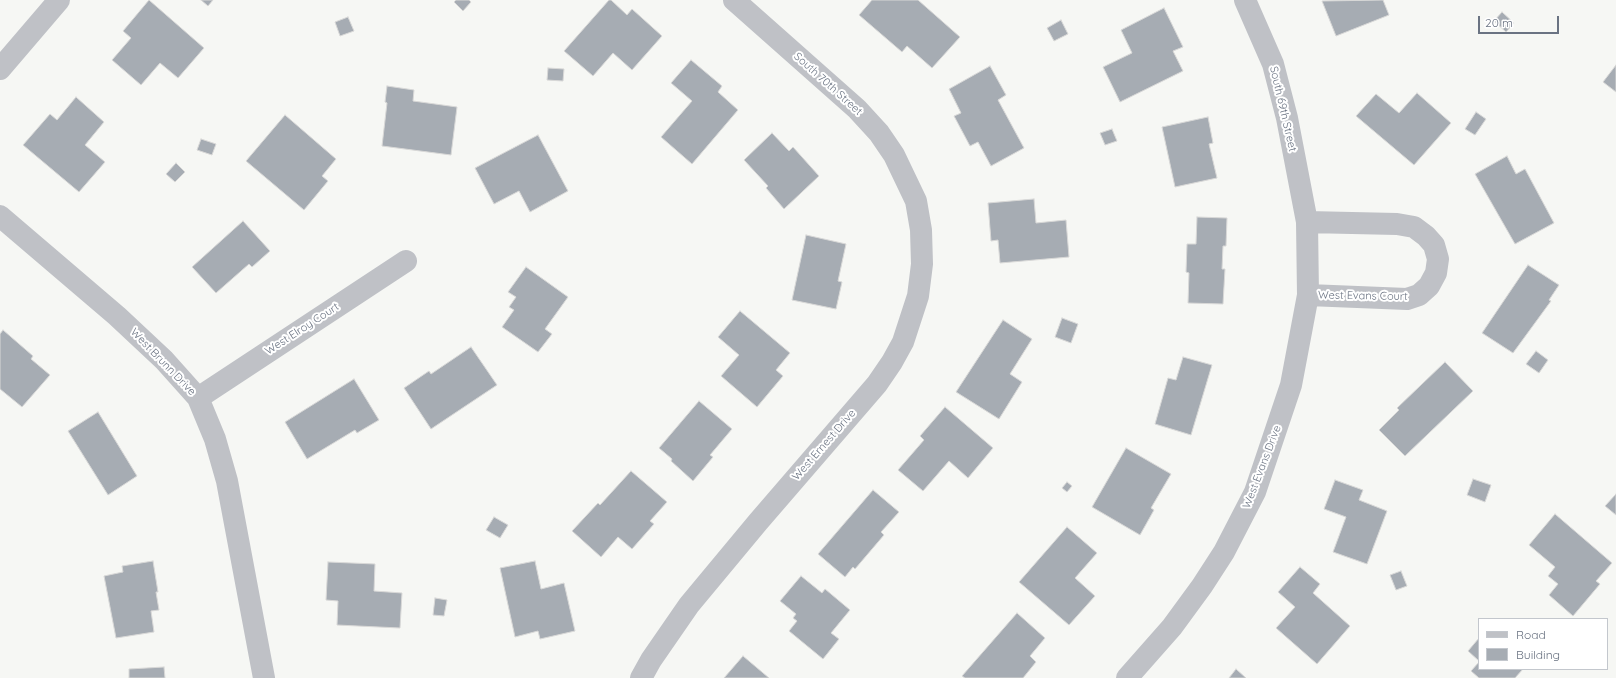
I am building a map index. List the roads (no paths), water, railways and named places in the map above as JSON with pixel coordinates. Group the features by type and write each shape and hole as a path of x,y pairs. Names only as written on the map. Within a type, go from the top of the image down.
{"street":[{"path":"0,69 59,0"},
{"name":"South 70th Street","path":"734,0 857,108 883,139 894,155 906,180"},
{"name":"South 69th Street","path":"1245,0 1273,64 1287,118 1307,222"},
{"name":"West Ernest Drive","path":"641,678 651,660 689,605 758,522 877,384 903,342 918,296 922,264 921,230 916,201 906,180"},
{"name":"West Brunn Drive","path":"0,216 122,321 164,360 198,398 215,439 227,481 264,678"},
{"name":"West Evans Drive","path":"1127,678 1172,627 1202,586 1224,552 1255,492 1291,385 1308,295 1307,222"},
{"name":"West Evans Court","path":"1307,222 1397,224 1414,227 1426,236 1434,245 1438,259 1436,273 1429,286 1418,295 1406,298 1308,295"},
{"name":"West Elroy Court","path":"198,398 406,261"}]}
